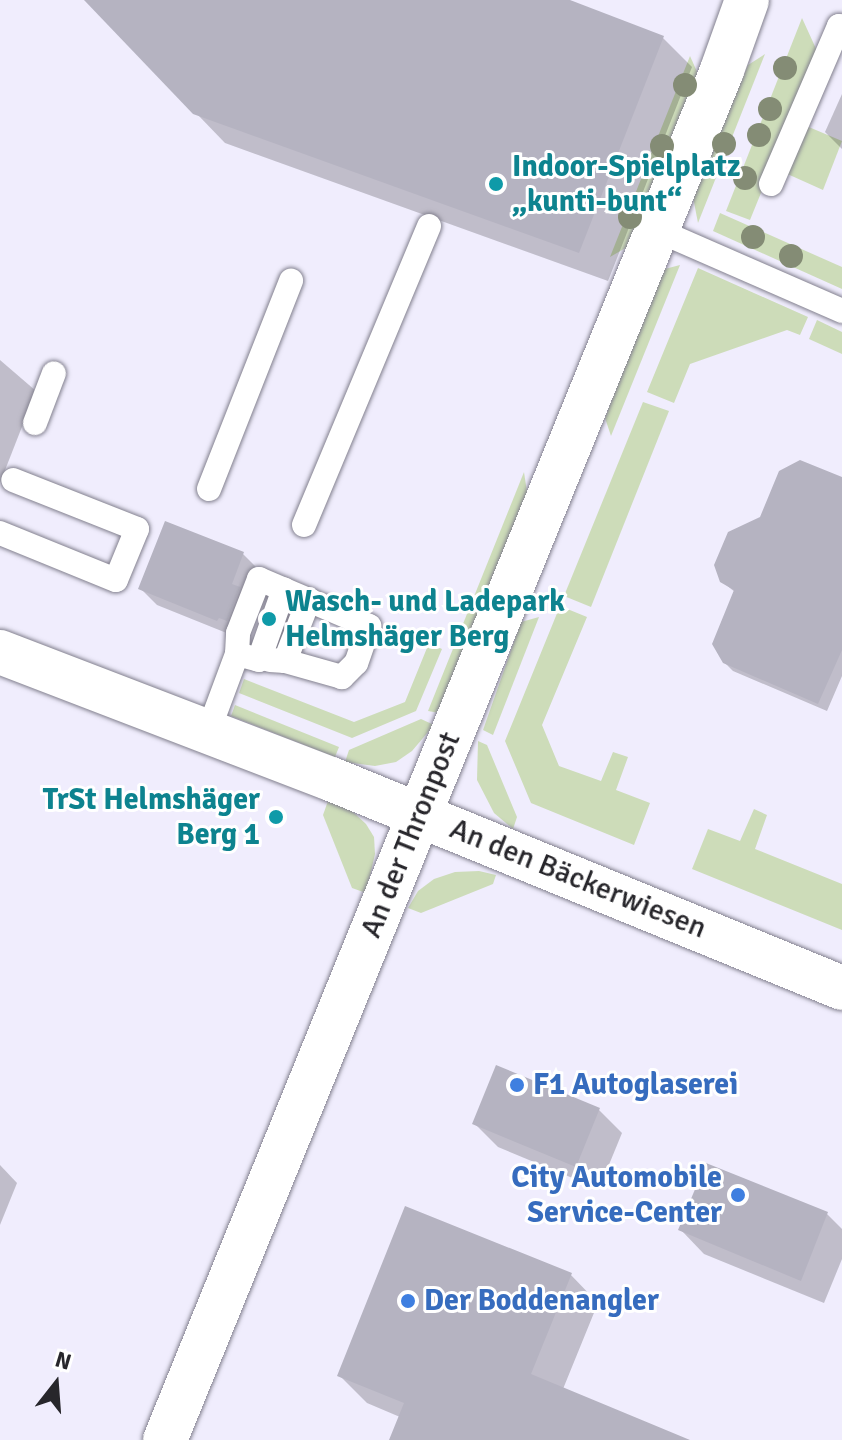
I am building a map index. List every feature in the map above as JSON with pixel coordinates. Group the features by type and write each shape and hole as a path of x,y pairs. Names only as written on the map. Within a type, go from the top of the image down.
{"street":[{"name":"An der Thronpost","path":"165,1440 657,230 747,0"},
{"name":"An den Bäckerwiesen","path":"0,652 420,814 842,988"}],"lane":[{"path":"771,184 839,26 842,27"},
{"path":"304,525 429,226"},
{"path":"657,230 842,311"},
{"path":"209,489 291,281"},
{"path":"35,423 54,373"},
{"path":"0,533 116,580 137,529 13,480"},
{"path":"259,579 369,626 356,663 342,677 285,661 248,657 238,633 259,579"},
{"path":"208,732 284,589"},
{"path":"285,661 309,599"}],"green space":[{"path":"802,18 818,53 750,220 726,211"},
{"path":"765,54 698,223 693,197 748,65"},
{"path":"690,56 698,74 629,246 610,257"},
{"path":"804,125 842,141 823,190 783,172"},
{"path":"720,213 842,267 842,289 713,231"},
{"path":"680,265 611,436 605,418 661,270"},
{"path":"698,268 808,317 800,335 787,330 690,364 674,403 647,392"},
{"path":"817,320 842,332 842,354 809,339"},
{"path":"643,402 669,411 591,607 564,596"},
{"path":"524,472 527,492 439,713 428,711"},
{"path":"560,606 587,617 542,725 559,766 601,781 613,752 628,757 616,790 650,803 634,845 531,803 505,741"},
{"path":"539,617 493,735 483,730 521,622"},
{"path":"429,643 442,649 416,711 352,738 239,693 244,679 354,722 405,702"},
{"path":"235,705 339,747 335,757 231,716"},
{"path":"421,719 434,725 412,751 396,762 375,766 345,762 349,750"},
{"path":"478,741 487,745 517,817 513,829 494,813 477,780"},
{"path":"328,801 352,811 374,837 375,854 366,893 352,888 323,815"},
{"path":"754,809 767,815 755,849 842,884 842,930 692,869 708,829 740,841"},
{"path":"479,871 496,875 493,884 421,913 408,908 418,891 434,879 455,872"}],"building":[{"name":"Indoor-Spielplatz „kunti-bunt“","path":"84,0 570,0 664,36 579,253 193,114"},
{"path":"800,460 842,477 842,650 818,704 723,663 712,644 734,590 720,582 714,565 728,532 760,517 779,471"},
{"path":"165,521 244,552 232,584 240,587 227,621 219,618 217,621 138,589"},
{"path":"496,1065 600,1108 576,1167 472,1124"},
{"path":"706,1163 828,1212 801,1281 678,1230"},
{"path":"405,1206 572,1273 531,1374 690,1440 389,1440 404,1403 337,1376"}],"place":[{"name":"Indoor-Spielplatz „kunti-bunt“","path":"496,184"},
{"name":"Wasch- und Ladepark Helmshäger Berg","path":"269,619"},
{"name":"TrSt Helmshäger Berg 1","path":"276,817"},
{"name":"F1 Autoglaserei","path":"517,1085"},
{"name":"City Automobile Service-Center","path":"738,1195"},
{"name":"Der Boddenangler","path":"408,1301"}]}
